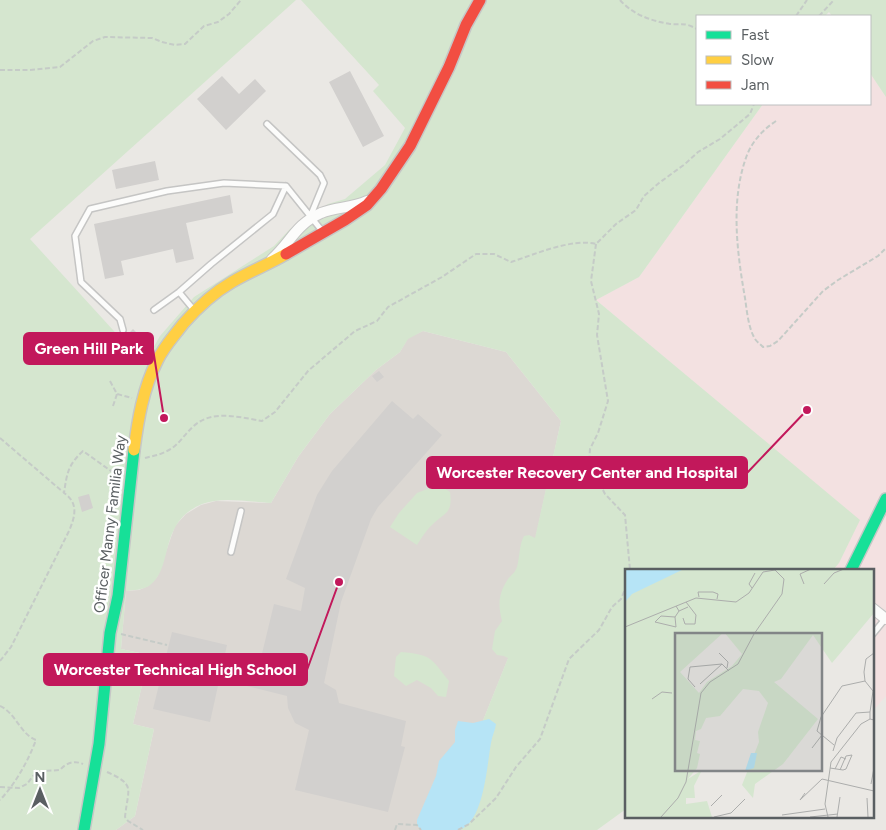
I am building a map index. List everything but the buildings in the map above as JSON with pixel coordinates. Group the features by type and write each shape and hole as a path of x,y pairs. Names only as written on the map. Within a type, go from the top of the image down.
{"street":[{"name":"Officer Manny Familia Way","path":"84,830 99,744 110,633 118,596 131,463 142,400 157,361 169,342 195,310 232,282 324,233 367,205 394,173 410,146 449,67 466,25 480,0"},
{"name":"Officer Manny Familia Way","path":"257,269 276,255 296,230 310,218 328,210 351,207 374,197"},
{"path":"851,569 886,499"},
{"path":"874,609 886,618"}],"lane":[{"path":"267,124 320,175 324,183 310,218"},
{"path":"123,330 120,319 81,282 75,236 90,209 167,192 224,183 286,186"},
{"path":"286,186 324,233"},
{"path":"154,310 179,292 273,214 286,186"},
{"path":"179,292 195,310"},
{"path":"231,552 241,511"},
{"path":"874,633 886,618"}],"path":[{"path":"0,70 38,70 60,67 93,41 105,37 152,38 168,44 185,44 204,26 218,22 229,14 241,0"},
{"path":"620,0 633,13 669,24 687,24 696,28"},
{"path":"797,15 807,0"},
{"path":"820,15 834,0"},
{"path":"630,569 625,515 605,494 589,462 590,449 598,433 608,402 597,335 599,314 592,280 596,244 616,224 636,210 644,196 659,183 686,164 698,152 720,139 750,114 754,105"},
{"path":"776,121 762,130 747,154 740,181 737,204 738,253 748,320 755,338 763,347 778,342 823,291 878,256 886,248"},
{"path":"64,493 67,471 83,451 111,471 121,473 131,463 168,451 189,429 202,420 216,417 238,417 262,421 275,412 308,371 355,331 377,320 388,307 442,277 476,254 494,254 511,262 563,246 586,242 596,244"},
{"path":"110,381 117,394 123,397 142,400"},
{"path":"113,406 117,394"},
{"path":"0,438 68,496 75,508 74,518 69,531 10,647 0,661"},
{"path":"458,830 469,824 496,798 516,767 540,739 570,659 599,630 612,607 621,599 625,589"},
{"path":"116,634 167,645"},
{"path":"0,706 10,712 31,738 36,740 11,787 0,800"},
{"path":"395,830 397,824 417,825 421,830"}],"shaded area":[{"path":"871,74 886,97 886,696 874,710 874,569 834,569 839,563 859,520 596,300 639,277 762,105 871,105"},
{"path":"423,331 506,352 561,421 511,651 439,830 116,830 135,816 154,729 133,724 149,655 121,649 126,591 139,590 148,586 157,577 175,526 186,514 201,505 216,501 271,503 298,457 330,414 376,370 400,352 408,338"}],"green space":[{"path":"0,0 296,0 30,239 144,364 160,336 194,297 274,246 290,229 328,204 345,199 385,165 405,128 373,91 379,85 301,0 886,0 886,97 871,74 871,15 831,15 829,12 826,15 696,15 696,105 762,105 639,277 596,300 860,520 839,563 834,569 625,569 625,810 597,830 439,830 508,658 497,655 492,649 495,631 502,621 500,610 501,595 505,584 517,567 524,536 529,535 535,538 561,421 506,352 423,331 408,339 400,352 376,370 330,414 298,457 271,503 218,500 202,504 188,512 178,522 172,533 162,568 157,578 149,586 138,590 126,591 121,649 149,655 133,724 154,729 135,816 116,830 0,830"},
{"path":"435,486 441,486 450,492 449,509 428,529 417,545 390,527 399,513 417,493"},
{"path":"401,652 419,654 434,662 449,681 446,697 438,696 431,688 417,680 406,686 394,676 396,657"}],"water":[{"path":"489,719 496,724 491,740 483,792 474,816 467,825 459,830 421,830 417,825 417,820 436,776 439,761 455,742 455,730 458,721 473,723"}],"traffic: fast":[{"path":"84,830 99,744 110,633 118,596 134,450"},
{"path":"851,569 886,499"}],"traffic: slow":[{"path":"134,450 139,416 148,382 165,347 194,312 218,291 286,254"}],"traffic: jam":[{"path":"286,254 367,205 381,189 410,146 449,67 466,25 480,0"}],"place":[{"name":"Worcester Recovery Center and Hospital","path":"807,410"},
{"name":"Green Hill Park","path":"164,418"},
{"name":"Worcester Technical High School","path":"339,582"}]}
